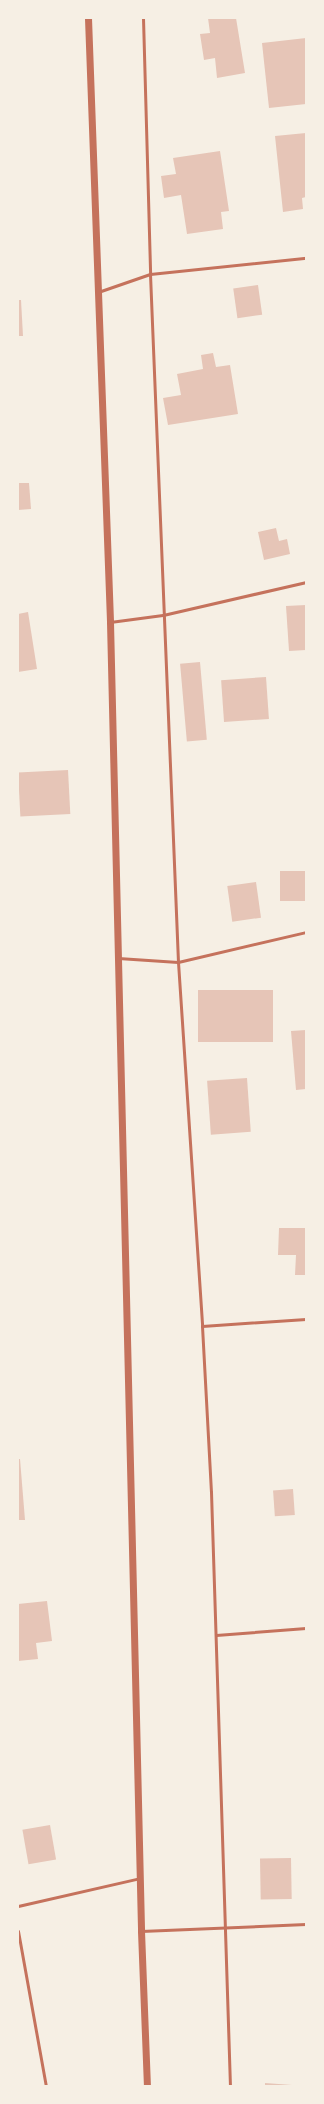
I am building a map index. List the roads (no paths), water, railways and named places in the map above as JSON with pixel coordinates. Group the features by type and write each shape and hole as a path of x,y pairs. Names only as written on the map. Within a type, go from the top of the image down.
{"street":[{"path":"88,18 110,622 141,1931 148,2086"}],"lane":[{"path":"143,18 162,615 178,962 202,1326 211,1492 230,2086"},
{"path":"98,292 150,274 306,258"},
{"path":"110,622 162,615 306,582"},
{"path":"118,958 178,962 306,932"},
{"path":"202,1326 306,1320"},
{"path":"216,1635 306,1628"},
{"path":"18,1906 140,1878"},
{"path":"141,1931 225,1929 306,1924"},
{"path":"18,1931 46,2086"}]}
